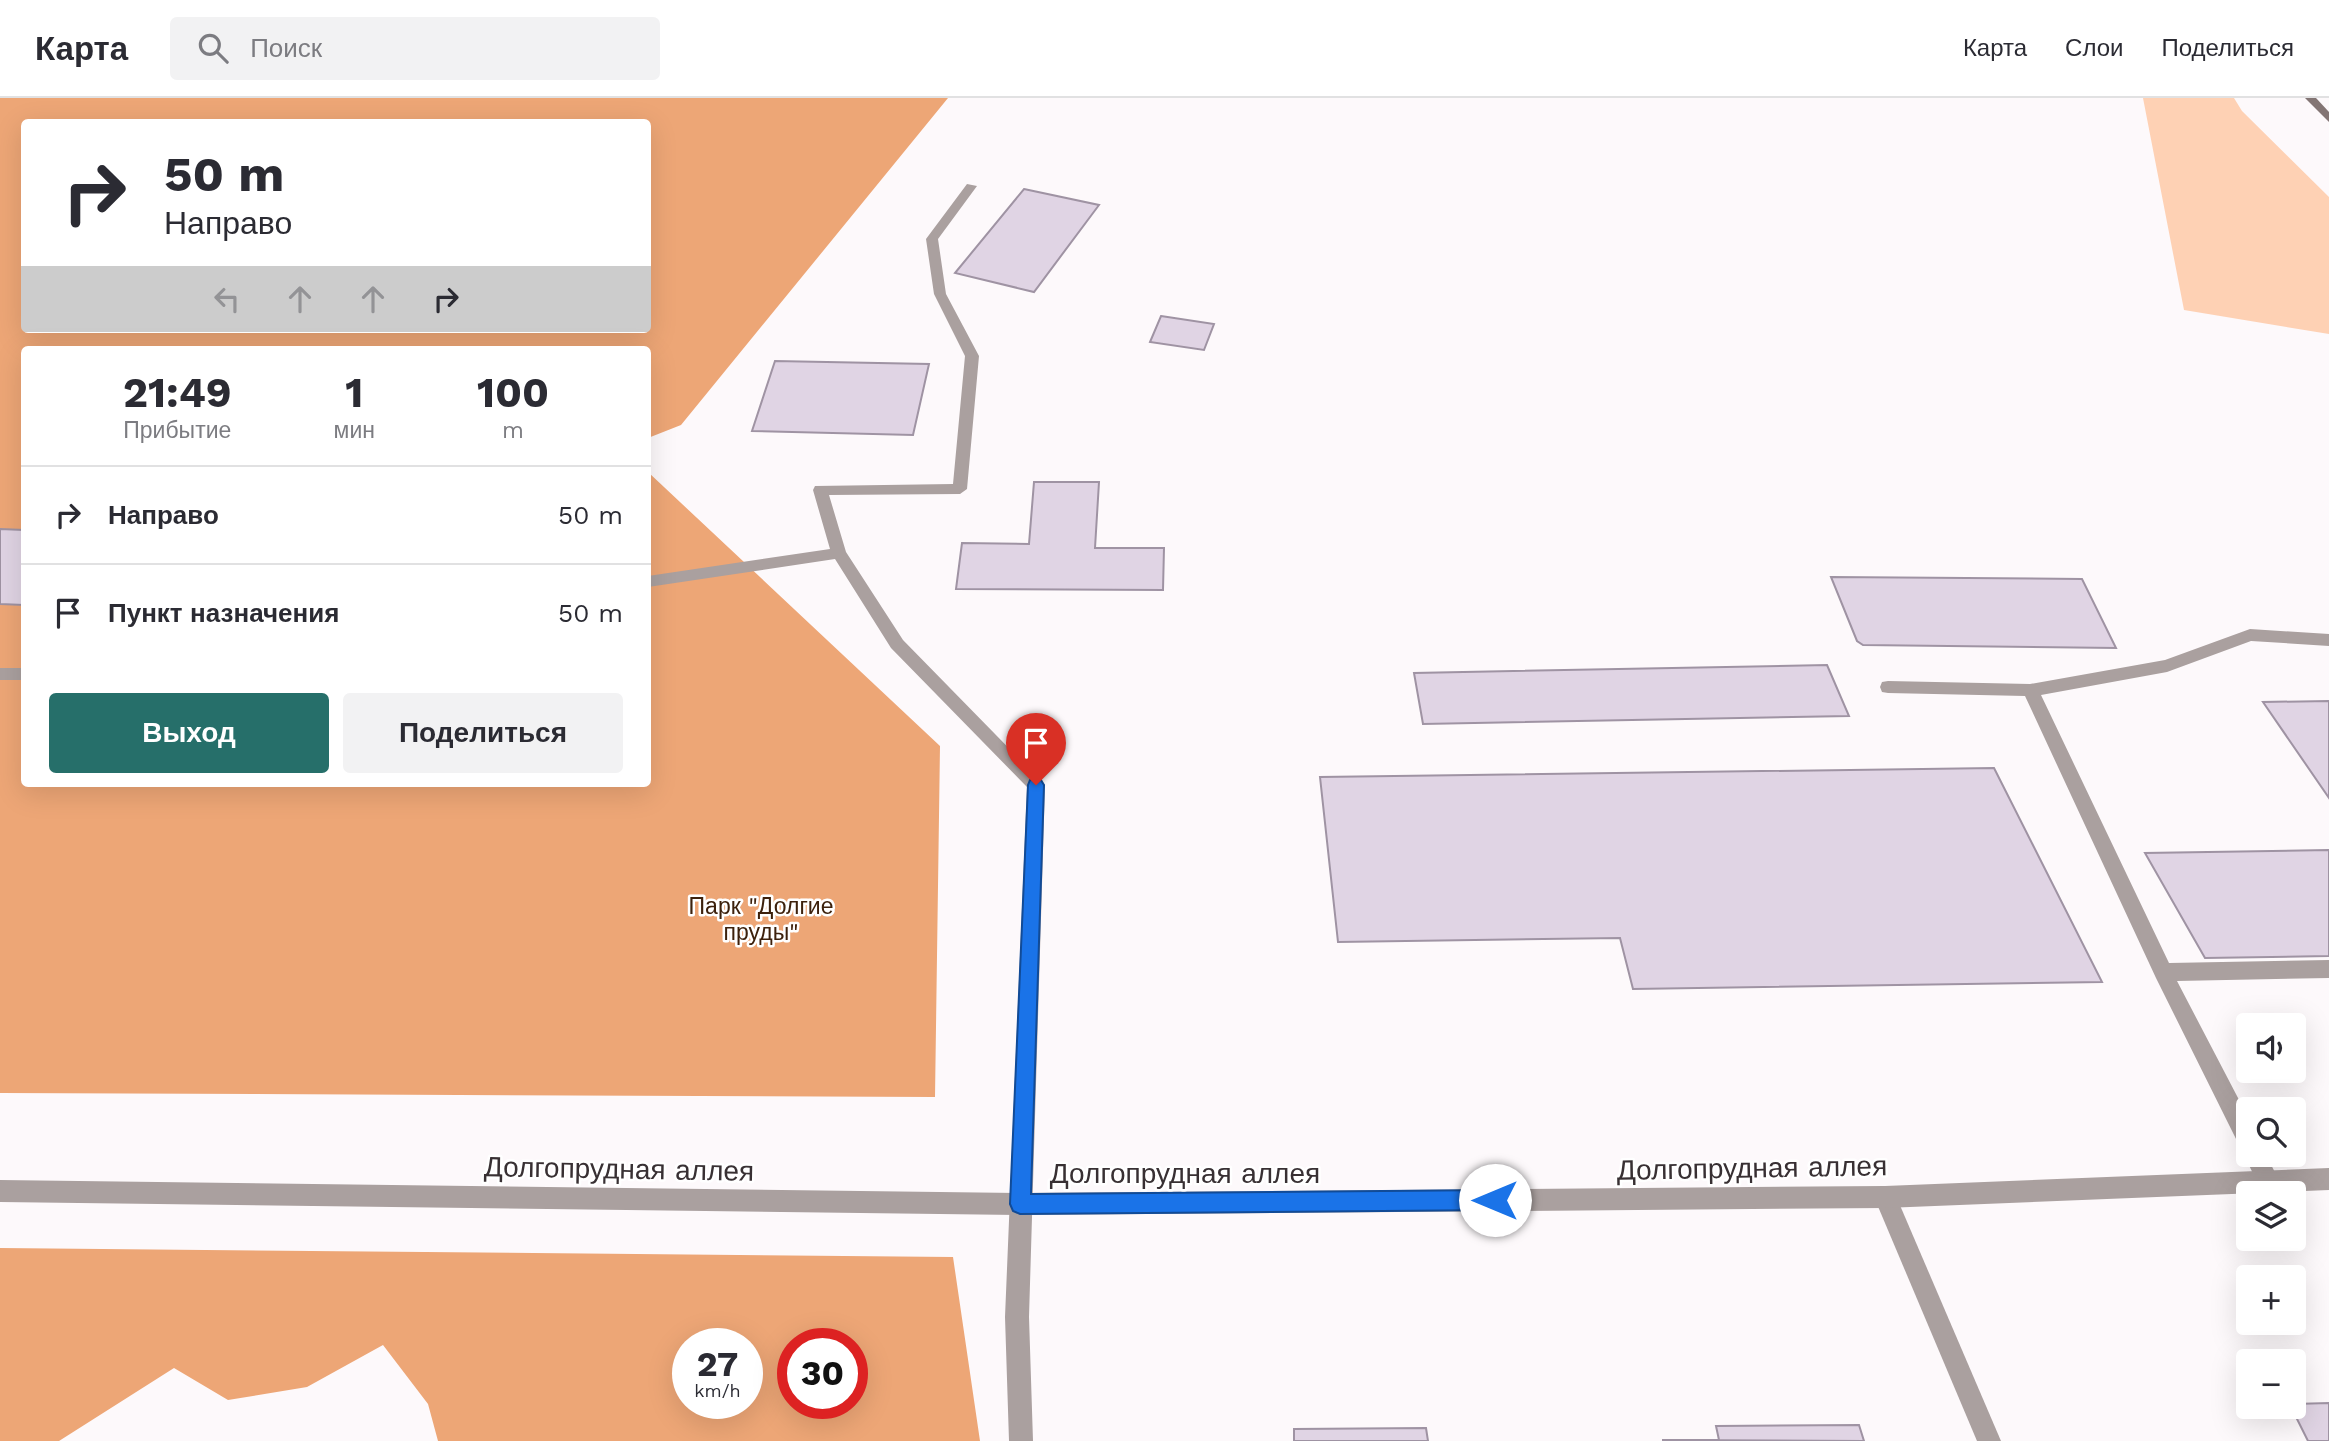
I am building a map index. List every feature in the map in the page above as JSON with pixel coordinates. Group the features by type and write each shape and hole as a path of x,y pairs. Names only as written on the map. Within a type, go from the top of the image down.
{"street":[{"path":"2310,98 2329,119"},
{"path":"971,186 932,239 940,294 972,356 960,489 820,490 839,553 897,643 1036,785 1017,1317 1021,1441"},
{"path":"651,582 839,553"},
{"path":"1888,687 2030,690 2167,667 2250,635 2329,640"},
{"path":"0,674 21,674"},
{"path":"2030,690 2163,972 2236,1116"},
{"path":"2163,972 2329,969"},
{"name":"Долгопрудная аллея","path":"2289,1181 2329,1179"},
{"name":"Долгопрудная аллея","path":"0,1191 1020,1204 1885,1197 2236,1183"},
{"path":"1885,1197 1989,1441"}],"shaded area":[{"path":"2143,98 2234,98 2242,111 2329,197 2329,334 2184,310"}],"green space":[{"name":"Парк \"Долгие пруды\"","path":"0,98 948,98 681,425 651,437 651,346 21,346 21,787 651,787 651,475 940,746 935,1097 0,1093"},
{"path":"0,1248 953,1257 980,1441 438,1441 428,1404 383,1345 307,1387 228,1400 174,1368 59,1441 0,1441"}],"building":[{"path":"1024,189 1099,205 1034,292 955,273"},
{"path":"1161,316 1214,324 1204,350 1150,342"},
{"path":"775,361 929,364 913,435 752,431"},
{"path":"1034,482 1099,482 1095,548 1164,548 1163,590 956,589 962,543 1029,544"},
{"path":"0,529 21,530 21,605 0,604"},
{"path":"1831,577 2082,579 2116,648 1863,645 1857,641"},
{"path":"1827,665 1849,716 1423,724 1414,673"},
{"path":"2329,701 2329,798 2263,702"},
{"path":"1994,768 2102,982 1633,989 1620,938 1338,942 1320,777"},
{"path":"2329,850 2329,956 2205,958 2145,853"},
{"path":"2329,1403 2329,1441 2308,1441 2297,1419 2306,1419 2306,1404"},
{"path":"1859,1425 1864,1441 1662,1440 1719,1440 1716,1426"},
{"path":"1426,1428 1428,1441 1294,1441 1294,1429"}],"route":[{"path":"1036,785 1020,1204 1495,1200"}]}
